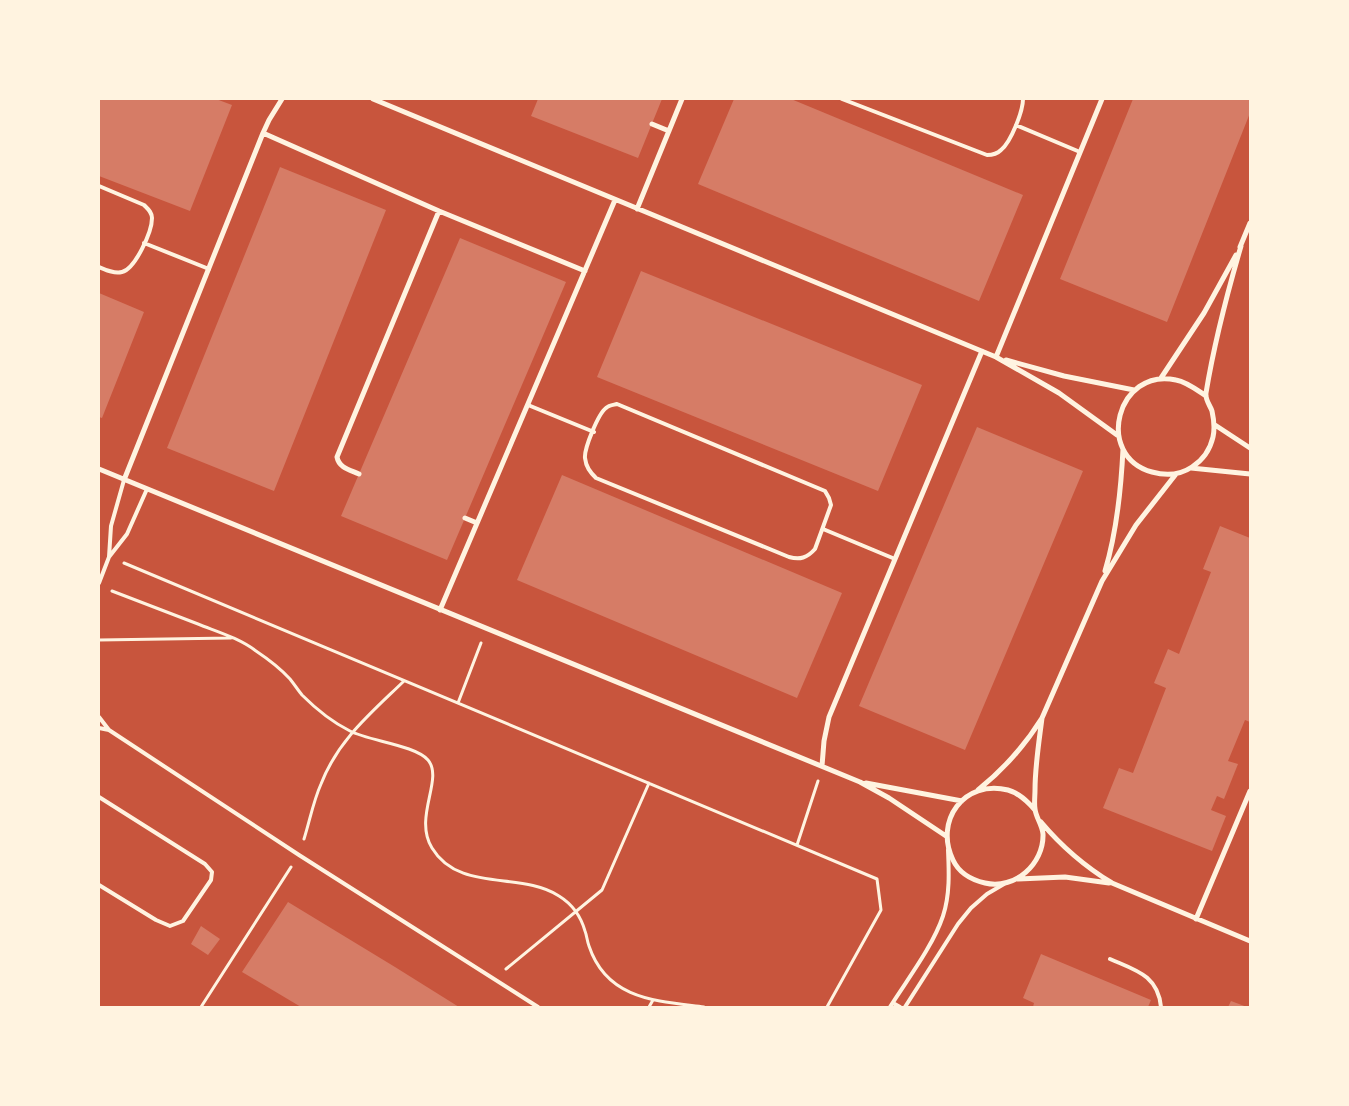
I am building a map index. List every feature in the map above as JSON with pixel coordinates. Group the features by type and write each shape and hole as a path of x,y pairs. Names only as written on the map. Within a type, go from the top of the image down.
{"street":[{"path":"124,480 263,133 282,99"},
{"path":"373,99 996,358 1059,393 1117,435 1132,461 1145,470 1160,474 1176,474 1191,468 1209,450 1215,425 1206,396 1221,321 1241,246 1250,223"},
{"path":"637,209 682,99"},
{"path":"996,358 1102,99"},
{"path":"652,124 669,131"},
{"path":"263,133 585,271"},
{"path":"440,610 615,200"},
{"path":"359,474 342,466 338,462 337,457 439,210"},
{"path":"1161,378 1204,313 1241,246"},
{"path":"822,766 829,716 982,352"},
{"path":"996,358 1064,376 1134,390"},
{"path":"1117,435 1119,418 1124,403 1134,390 1161,378 1178,380 1192,386 1206,396"},
{"path":"1215,425 1250,448"},
{"path":"1112,883 1065,877 1018,879 1005,883 990,884 976,881 964,874 954,864 948,850 946,836 948,823 953,811 962,801 976,792 1013,759 1042,718 1102,581 1112,548 1122,482 1123,448"},
{"path":"1191,468 1250,474"},
{"path":"99,469 860,782 889,798 946,836"},
{"path":"1102,581 1136,525 1176,474"},
{"path":"465,518 477,523"},
{"path":"1035,810 1036,764 1042,718"},
{"path":"860,782 962,801"},
{"path":"976,792 992,788 1008,790 1024,798 1056,840 1073,856 1112,883 1250,941"},
{"path":"1196,918 1250,791"},
{"path":"1018,879 1028,871 1042,848 1043,834 1041,822"}],"lane":[{"path":"842,99 987,155 1001,151 1006,145 1022,109 1023,99"},
{"path":"1016,125 1080,152"},
{"path":"99,186 144,204 150,210 152,218 144,243 129,269 115,273 99,267"},
{"path":"144,243 209,269"},
{"path":"617,404 818,487 825,491 831,505 815,549 810,555 796,559 596,478 586,465 585,457 586,448 594,432 605,408 617,404"},
{"path":"528,405 594,432"},
{"path":"109,557 111,526 124,480"},
{"path":"99,582 109,557 127,534 147,489"},
{"path":"823,529 895,559"},
{"path":"99,717 109,730 299,855 538,1007"},
{"path":"99,728 109,730"},
{"path":"99,797 204,864 212,872 211,880 183,921 170,926 156,920 99,885"},
{"path":"890,1007 934,936 943,916 948,894 948,850"},
{"path":"905,1007 958,924 971,908 987,894 1005,883"},
{"path":"1110,959 1141,973 1152,982 1160,996 1161,1007"},
{"path":"893,1003 900,1007"}],"path":[{"path":"109,557 877,879 881,910 827,1007"},
{"path":"108,589 233,638 272,662 317,709 334,722 370,739 420,752 429,761 433,772 425,819 431,846 439,858 450,867 462,873 548,890 561,896 576,912 585,931 593,957 600,968 623,990 638,997 704,1007"},
{"path":"458,703 487,628"},
{"path":"99,640 233,638"},
{"path":"202,1007 299,855 321,782 335,756 352,732 404,681"},
{"path":"797,845 822,766"},
{"path":"494,979 602,890 649,783"},
{"path":"649,1007 653,1000"}],"building":[{"path":"99,99 216,99 232,105 190,211 99,176"},
{"path":"538,99 662,99 638,158 531,116"},
{"path":"734,99 791,99 1023,195 979,301 698,184"},
{"path":"1133,99 1250,99 1250,113 1167,322 1060,279"},
{"path":"280,167 386,210 274,491 167,448"},
{"path":"460,238 566,282 447,560 341,516"},
{"path":"641,271 922,385 878,491 597,377"},
{"path":"99,293 144,312 102,418 99,417"},
{"path":"977,427 1083,471 965,750 859,706"},
{"path":"562,475 842,593 797,698 517,580"},
{"path":"1220,526 1250,538 1250,722 1245,720 1228,761 1238,764 1224,799 1217,796 1211,810 1226,816 1212,851 1103,808 1119,768 1133,773 1166,688 1154,683 1168,649 1179,654 1211,572 1203,569"},
{"path":"288,902 459,1007 301,1007 242,972"},
{"path":"201,926 220,939 208,955 191,944"},
{"path":"1041,954 1151,1000 1148,1007 1033,1007 1034,1003 1023,998"},
{"path":"1231,1001 1247,1007 1228,1007"}]}
